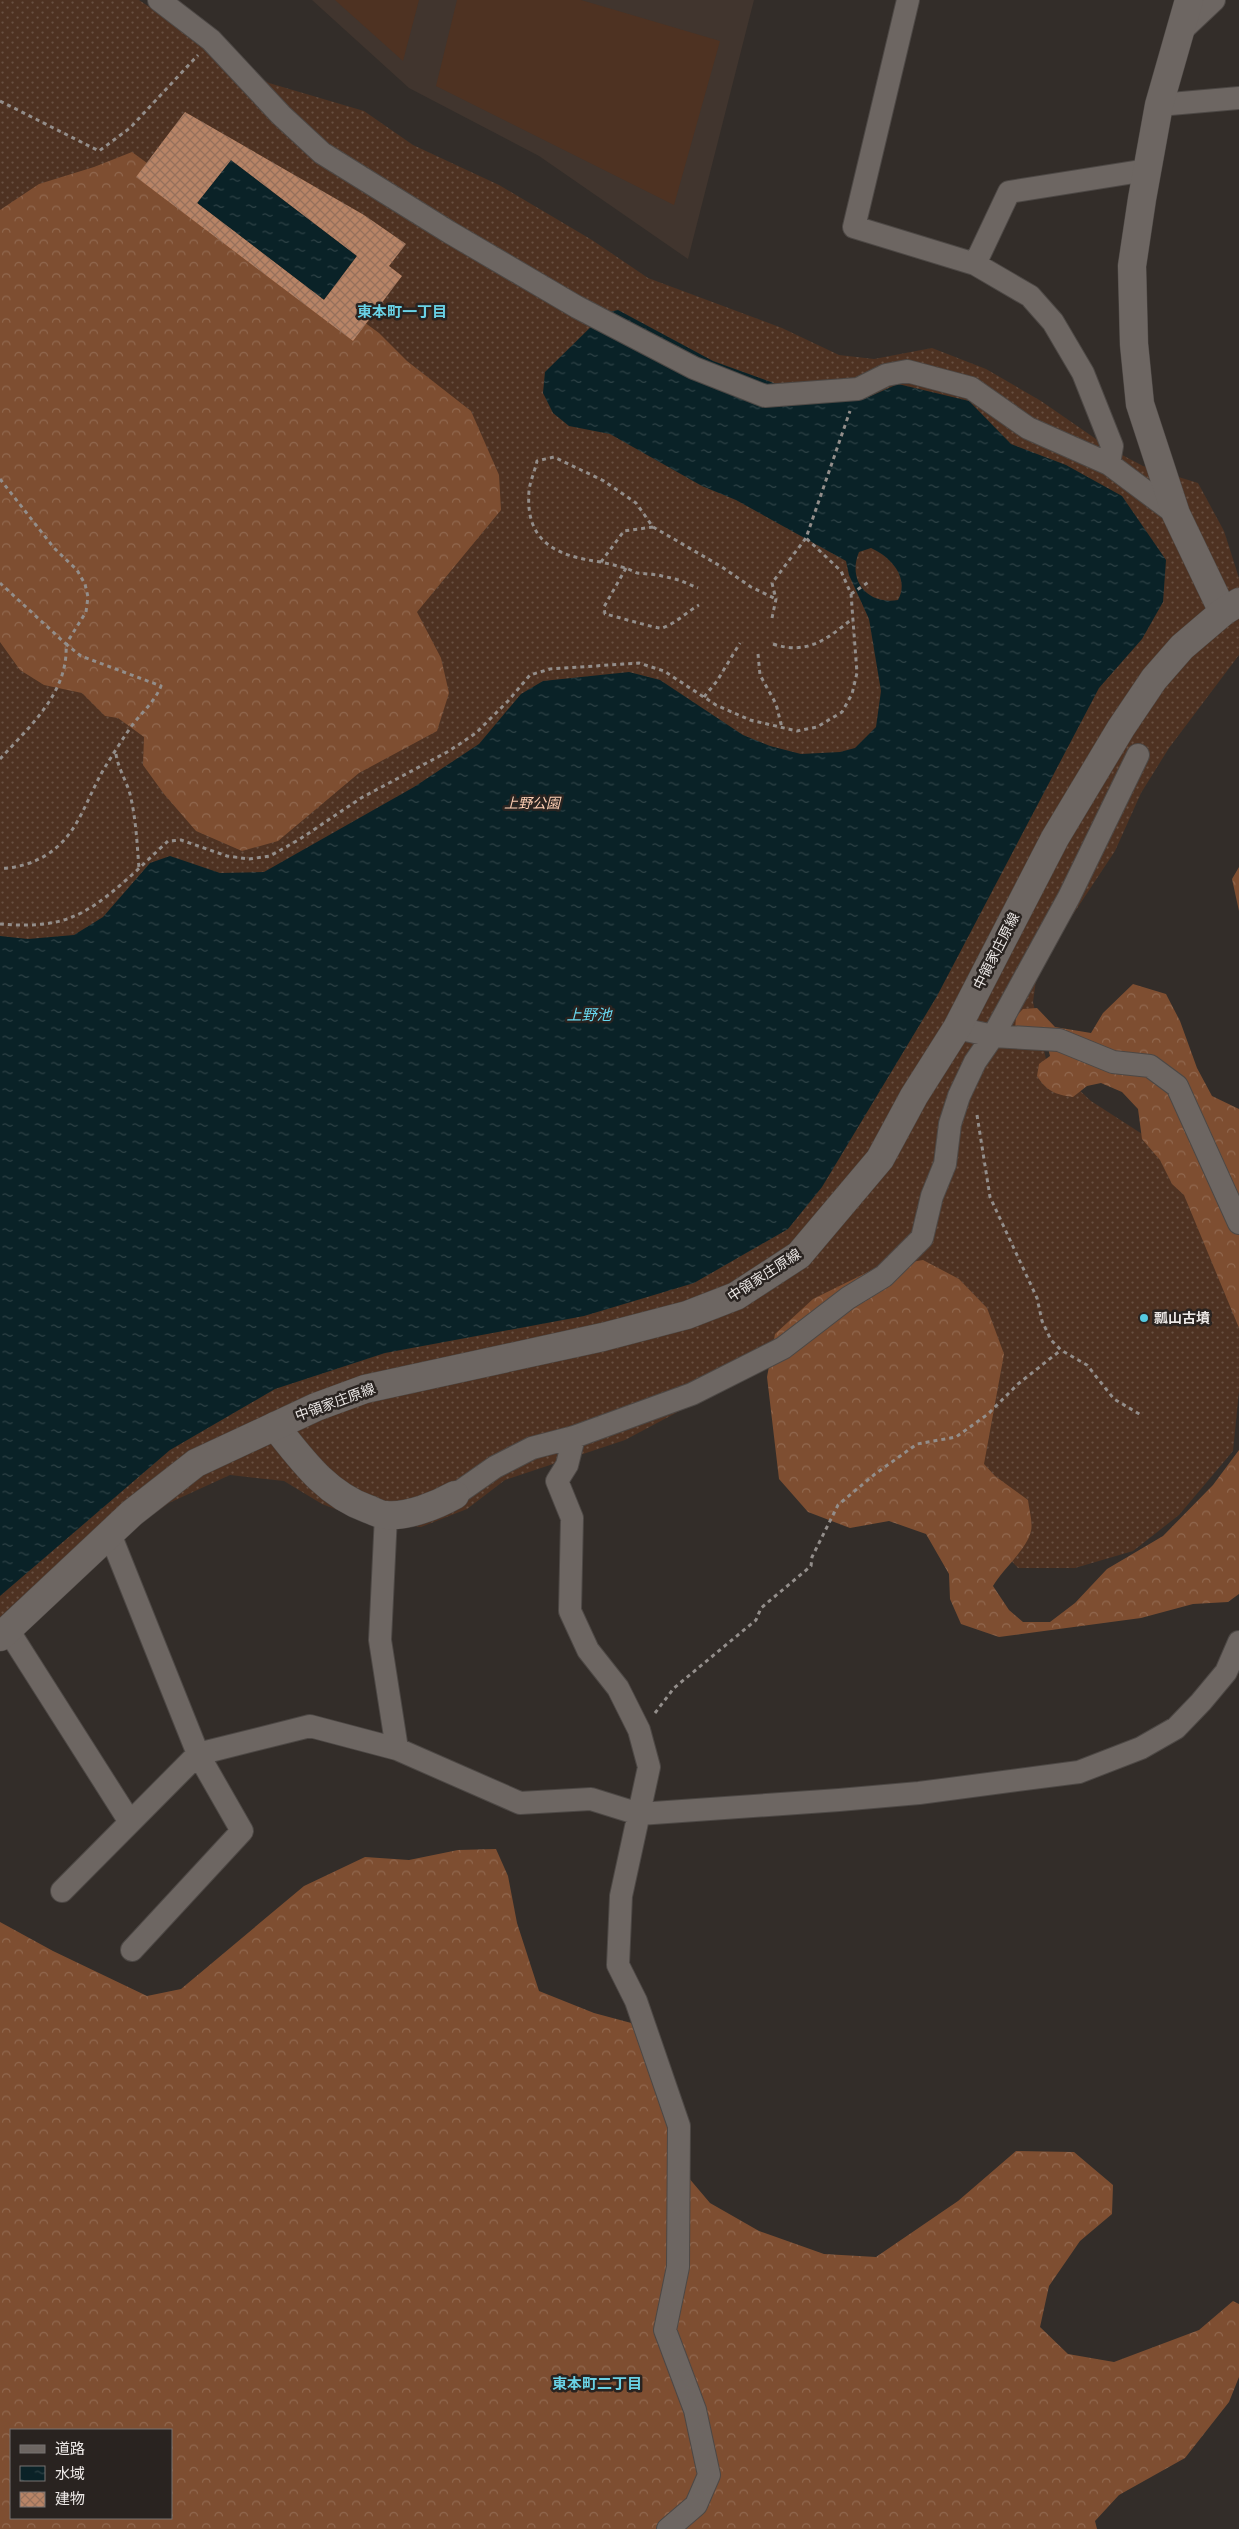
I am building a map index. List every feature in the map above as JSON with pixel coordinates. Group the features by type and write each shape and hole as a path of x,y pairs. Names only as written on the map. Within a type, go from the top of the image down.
{"main road":[{"path":"1188,0 1159,105 1147,170 1132,266 1134,344 1140,404 1176,514 1231,607"},
{"name":"中領家庄原線","path":"4,1634 132,1513 196,1463 316,1407 365,1389 603,1337 687,1315 736,1296 799,1255 828,1223 880,1159 914,1096 957,1028 1055,838 1121,728 1154,679 1182,647 1231,607"},
{"path":"275,1426 311,1472 336,1493 359,1506 386,1515 430,1509 455,1495"}],"street":[{"path":"160,0 211,40 281,115 322,153 449,232 577,307 694,368 765,396 858,389 886,374 907,371 971,388 1028,428 1109,464 1176,514"},
{"path":"908,0 854,227 975,264 1030,296 1053,322 1083,373 1112,446 1109,464"},
{"path":"1179,34 1214,0"},
{"path":"1159,105 1239,98"},
{"path":"975,264 1009,192 1147,170"},
{"path":"455,1495 495,1467 532,1448 574,1437 692,1394 782,1348 848,1298 884,1276 922,1238 932,1196 944,1164 950,1124 959,1096 975,1062 993,1036 1070,897 1138,755"},
{"path":"957,1028 993,1036 1059,1040 1112,1062 1150,1066 1177,1086 1239,1223"},
{"path":"574,1437 567,1465 557,1481 572,1518 570,1611 588,1650 618,1688 639,1730 649,1767 621,1896 618,1965 636,2001 679,2126 678,2267 665,2330 696,2410 710,2475 696,2505 668,2529"},
{"path":"386,1515 380,1640 397,1749"},
{"path":"110,1534 198,1754 242,1831 132,1950"},
{"path":"4,1634 130,1822"},
{"path":"62,1891 198,1754 310,1726 397,1749 520,1803 591,1799 639,1814 875,1797 1079,1772 1141,1748 1176,1728 1226,1672 1239,1642"}],"path":[{"path":"0,101 99,151 130,128 174,83 211,40"},
{"path":"772,618 776,599 772,583 806,538 858,389"},
{"path":"698,588 665,576 637,573 626,568 560,554 536,534 529,514 529,490 537,461 554,457 604,481 636,503 653,527 722,567 751,587 776,599"},
{"path":"0,480 54,548 77,570 85,584 88,597 86,612 66,644 67,658 63,677 54,695 0,759"},
{"path":"601,562 624,531 653,527"},
{"path":"0,924 51,923 72,917 94,906 168,841 181,840 227,856 249,859 270,856 300,839 361,798 449,751 476,732 508,702 530,675 550,668 639,663 664,671 704,697 750,720 797,730 817,727 842,712 852,694 857,673 851,594 841,571 806,538"},
{"path":"626,568 604,607 606,614 662,628 699,605"},
{"path":"851,594 870,581"},
{"path":"0,583 81,656 156,682 161,686 156,698 134,723 116,754 106,766 77,825 68,836 37,860 18,867 0,868"},
{"path":"773,644 788,649 805,648 820,642 853,618"},
{"path":"704,697 717,681 740,644"},
{"path":"758,654 760,675 776,704 782,728"},
{"path":"116,754 133,807 139,868"},
{"path":"978,1110 977,1118 990,1197 1037,1298 1042,1321 1051,1340 1060,1350 1087,1365 1114,1398 1141,1415"},
{"path":"639,1730 653,1717 674,1688 756,1620 761,1608 810,1566 812,1557 838,1505 875,1474 918,1444 956,1437 971,1427 1018,1384 1060,1350"}],"shaded area":[{"path":"312,0 754,0 688,259 539,156 409,88"}],"green space":[{"name":"上野公園","path":"0,0 139,0 206,45 269,83 364,111 413,145 499,185 592,240 648,278 782,328 839,355 874,359 932,348 986,369 1041,401 1109,448 1143,466 1198,483 1224,531 1239,578 1239,655 1169,748 1141,793 1115,851 1037,973 1033,1002 1046,1059 1091,1101 1170,1152 1239,1287 1239,1391 1233,1451 1179,1515 1133,1551 1075,1568 1018,1568 985,1533 944,1279 721,1389 625,1440 505,1480 467,1509 421,1527 361,1519 322,1504 284,1481 230,1475 169,1503 93,1557 0,1639"},
{"path":"335,0 419,0 403,61"},
{"path":"457,0 581,0 720,41 674,205 436,86"},
{"path":"132,152 379,333 407,361 471,411 499,475 501,510 417,612 441,658 449,693 437,731 359,773 278,841 242,851 196,831 164,794 143,765 144,737 118,718 105,716 82,693 44,685 20,670 0,642 0,210 39,184 94,167"},
{"path":"1239,867 1239,911 1232,879"},
{"path":"1133,984 1166,994 1180,1021 1197,1068 1212,1096 1239,1109 1239,1328 1184,1195 1172,1184 1160,1160 1142,1139 1138,1109 1122,1092 1101,1083 1087,1086 1073,1097 1052,1091 1037,1076 1039,1064 1050,1056 1048,1048 1015,1031 1016,1016 1023,1009 1037,1008 1055,1027 1091,1033 1103,1013"},
{"path":"923,1260 959,1279 987,1308 1004,1354 984,1464 995,1476 1028,1500 1032,1524 1029,1538 1025,1545 993,1586 1009,1610 1023,1622 1050,1622 1075,1603 1107,1569 1163,1536 1213,1485 1239,1450 1239,1594 1228,1602 1193,1604 1141,1618 999,1637 961,1624 950,1599 949,1574 926,1534 889,1521 850,1528 808,1512 779,1479 767,1377 775,1334 813,1299 876,1268"},
{"path":"496,1849 508,1876 517,1923 539,1991 594,2013 635,2024 688,2177 710,2203 759,2231 824,2254 876,2257 958,2201 1016,2151 1074,2152 1113,2185 1112,2214 1080,2241 1049,2286 1040,2327 1068,2354 1114,2362 1199,2330 1233,2301 1239,2304 1239,2377 1229,2402 1185,2458 1119,2495 1095,2521 1097,2529 0,2529 0,1922 53,1951 147,1996 181,1989 304,1886 365,1857 409,1860 458,1850"}],"water":[{"path":"231,160 357,256 324,300 197,203"},
{"name":"上野池","path":"618,310 713,361 823,401 864,399 898,384 969,401 1011,444 1066,465 1122,496 1166,560 1163,602 1142,639 1099,688 937,996 822,1187 788,1229 694,1283 584,1316 385,1353 275,1389 170,1450 0,1596 0,936 28,939 74,935 103,917 150,863 170,856 220,873 264,872 414,787 479,744 521,694 543,681 629,672 660,680 743,735 770,746 801,754 840,752 855,748 876,727 881,691 869,619 849,575 846,561 736,500 702,486 610,434 569,426 553,413 543,393 545,372 605,313","holes":["871,548 891,563 900,576 902,584 898,600 887,601 869,595 858,581 856,563 859,552"]}],"building":[{"path":"185,112 364,215 406,244 389,266 402,276 353,341 136,177","holes":["231,160 357,256 324,300 197,203"]}],"place":[{"name":"瓢山古墳","path":"1144,1318"}],"district":[{"name":"東本町一丁目","path":"402,312"},
{"name":"東本町二丁目","path":"597,2384"}]}
